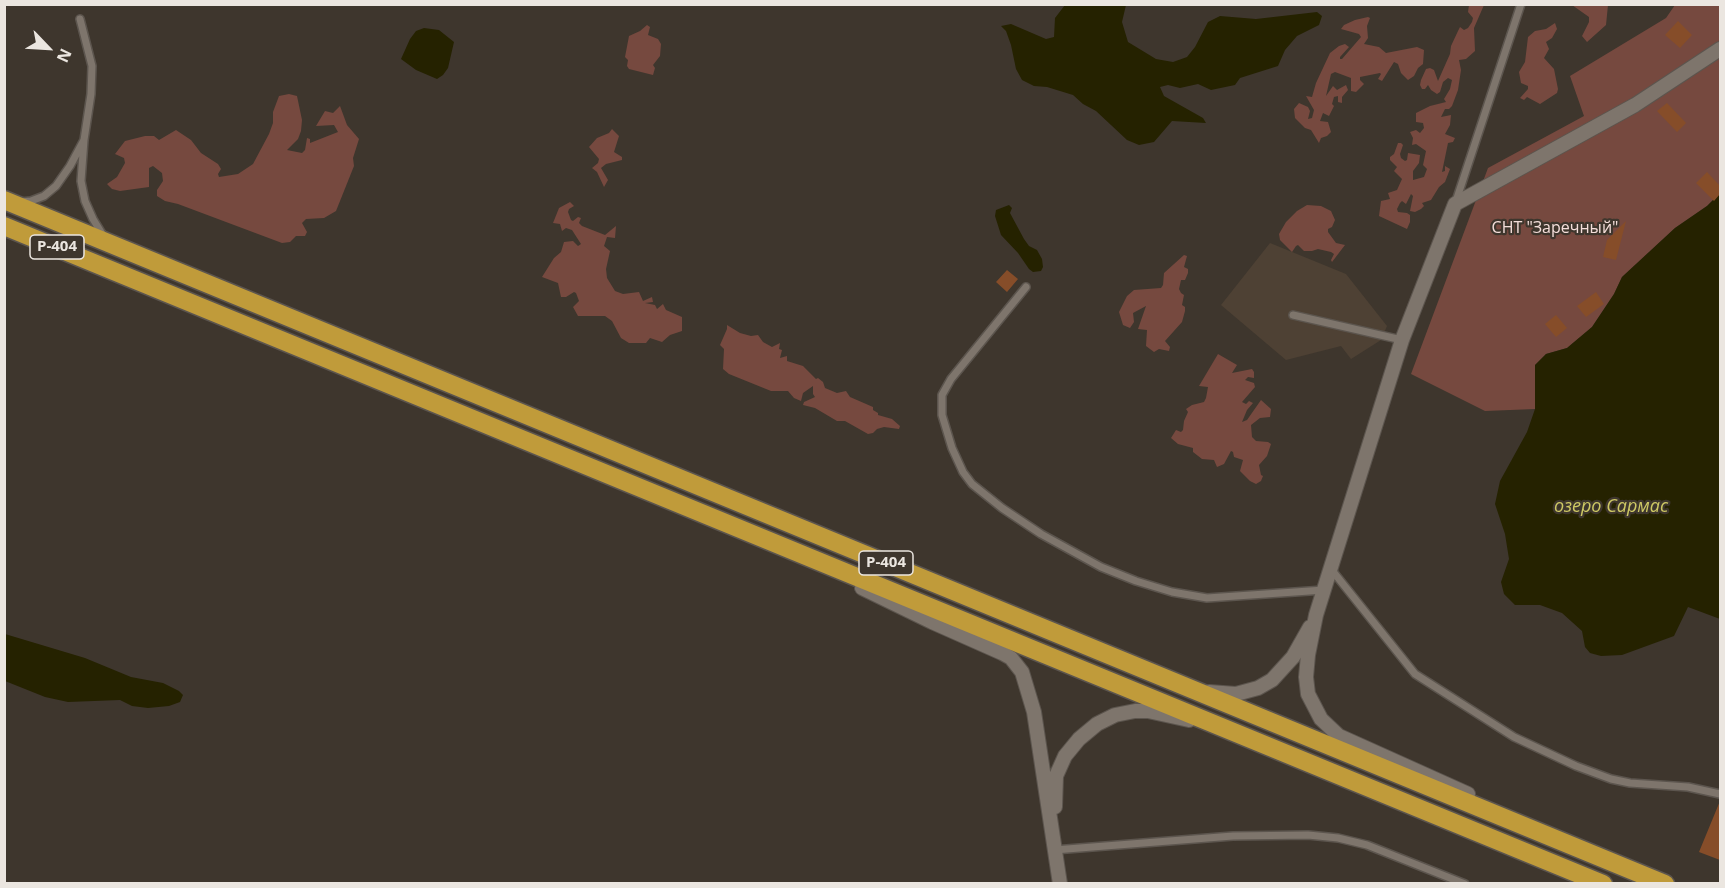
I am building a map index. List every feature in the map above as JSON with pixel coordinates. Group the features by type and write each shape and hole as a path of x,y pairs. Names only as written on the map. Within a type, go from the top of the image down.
{"highway":[{"name":"Р-404","path":"9,202 1665,884"},
{"name":"Р-404","path":"4,226 1603,884"}],"street":[{"path":"1519,824 1467,793 1339,736 1329,727 1313,708 1306,677 1316,615 1402,340 1455,204 1635,105 1720,49"},
{"path":"750,532 932,622 1011,658 1022,672 1034,712 1060,884"},
{"path":"1182,686 1225,694 1236,694 1258,688 1272,680 1293,657 1316,615"},
{"path":"1053,833 1056,776 1065,756 1079,739 1097,724 1115,715 1148,711 1225,728"}],"lane":[{"path":"1455,204 1521,4"},
{"path":"80,19 92,66 81,182 85,201 107,242"},
{"path":"9,202 31,201 44,196 56,186 84,140"},
{"path":"1026,287 951,379 942,395 942,415 951,448 972,484 1002,508 1041,534 1101,567 1172,592 1207,598 1324,590"},
{"path":"1293,315 1402,340"},
{"path":"1331,569 1415,674 1514,737 1576,766 1611,779 1630,783 1688,787 1720,794"},
{"path":"1054,850 1233,836 1308,835 1338,838 1367,845 1465,884"}],"shaded area":[{"path":"1270,243 1346,274 1387,326 1381,340 1351,359 1341,346 1286,360 1221,305"}],"green space":[{"path":"1469,5 1484,5 1474,28 1475,51 1466,59 1459,60 1461,70 1458,90 1452,106 1445,109 1441,117 1451,115 1450,125 1445,134 1455,138 1453,142 1448,143 1442,172 1445,171 1445,166 1450,169 1445,182 1431,200 1422,203 1424,206 1421,209 1415,212 1410,211 1413,196 1411,194 1406,204 1402,201 1400,203 1398,212 1410,215 1407,229 1379,216 1381,201 1390,199 1388,193 1397,190 1402,179 1394,171 1397,167 1390,157 1394,154 1398,143 1401,143 1403,145 1400,154 1405,161 1408,153 1420,155 1419,163 1413,171 1413,180 1424,177 1427,169 1423,165 1426,151 1416,144 1412,145 1413,138 1410,132 1416,130 1420,133 1424,128 1423,123 1416,122 1416,113 1446,102 1444,99 1452,80 1448,78 1443,82 1437,94 1428,85 1422,89 1421,80 1426,69 1430,68 1434,70 1438,81 1460,27 1464,30 1472,22 1473,18 1468,12"},
{"path":"1572,5 1608,5 1606,25 1587,42 1582,36 1589,17"},
{"name":"СНТ \"Заречный\"","path":"1675,5 1720,5 1720,193 1707,206 1675,228 1622,277 1614,294 1592,327 1567,348 1546,354 1535,365 1535,409 1485,411 1411,374 1488,168 1584,116 1570,76 1666,18"},
{"path":"1370,18 1367,26 1368,38 1364,44 1379,47 1386,53 1417,47 1424,50 1423,64 1408,80 1401,73 1398,64 1394,62 1382,81 1378,79 1380,73 1360,77 1364,84 1356,92 1351,91 1351,78 1335,72 1331,74 1326,96 1333,86 1337,90 1346,85 1348,90 1342,97 1342,103 1338,102 1338,96 1334,97 1332,104 1334,106 1329,116 1323,113 1320,121 1328,122 1331,132 1321,138 1319,143 1311,130 1305,128 1295,118 1294,109 1299,103 1308,107 1310,111 1308,119 1312,118 1314,110 1306,96 1312,97 1330,53 1345,44 1349,47 1340,57 1342,59 1361,37 1359,34 1341,29 1355,20"},
{"path":"1555,23 1557,29 1552,38 1546,42 1549,49 1544,58 1554,69 1557,93 1540,104 1527,97 1524,100 1520,98 1528,86 1521,83 1519,72 1525,62 1528,37 1535,31 1546,29"},
{"path":"647,25 650,27 648,35 658,39 661,44 660,56 653,65 655,68 653,75 629,69 628,60 625,57 629,36"},
{"path":"289,94 297,96 302,120 298,139 287,150 302,153 305,150 307,138 310,139 310,143 338,132 334,125 316,126 325,111 333,113 340,106 347,125 359,139 353,158 354,166 336,211 324,218 306,219 302,223 307,232 305,236 296,236 290,242 282,243 165,201 157,196 157,190 163,181 162,173 153,166 149,168 149,187 120,191 112,189 107,184 117,177 125,163 124,158 115,154 125,141 145,136 154,136 159,140 176,130 191,140 201,153 218,164 221,169 219,177 238,174 253,164 269,134 279,96"},
{"path":"612,129 619,136 614,152 622,157 622,160 606,164 601,168 608,180 604,187 597,172 592,168 599,159 589,147 597,138 609,133"},
{"path":"570,202 574,206 568,212 571,220 581,218 579,223 582,226 605,235 616,226 615,238 607,237 604,246 610,251 606,269 607,278 615,291 623,294 639,292 643,301 652,297 653,302 645,303 655,305 657,309 663,304 666,310 682,317 682,331 670,335 662,342 650,338 646,343 629,343 621,338 612,321 605,316 578,316 573,307 579,301 576,293 561,297 558,283 542,277 554,258 561,252 564,242 573,241 578,246 581,244 572,230 566,228 562,231 560,224 553,223 559,208"},
{"path":"1307,205 1321,206 1331,211 1335,220 1328,232 1336,243 1345,245 1332,262 1334,254 1331,252 1318,249 1304,251 1298,245 1292,252 1280,240 1279,234 1286,222"},
{"path":"1184,255 1187,256 1184,267 1188,269 1188,273 1185,280 1181,280 1179,289 1184,295 1182,305 1185,311 1182,322 1165,341 1170,347 1169,351 1159,349 1154,352 1146,346 1147,330 1138,329 1146,306 1133,313 1134,322 1130,328 1123,325 1119,312 1127,296 1134,290 1161,288 1164,273"},
{"path":"727,325 740,333 758,335 763,342 772,347 780,343 779,349 782,350 780,358 787,356 787,361 803,366 816,379 823,382 825,388 837,393 846,391 850,397 873,407 878,415 892,419 900,426 899,429 884,427 868,434 845,421 837,421 815,408 803,405 804,402 815,397 813,386 803,393 801,401 794,398 788,391 771,391 729,374 723,369 724,349 720,345"},
{"path":"1218,354 1237,365 1232,373 1252,369 1254,372 1254,378 1248,377 1245,380 1254,383 1255,387 1242,402 1253,403 1242,422 1247,420 1261,400 1271,409 1270,417 1260,418 1251,425 1252,437 1256,441 1271,444 1267,456 1259,465 1263,476 1256,484 1240,471 1243,460 1234,457 1233,452 1231,451 1224,464 1217,467 1214,460 1202,459 1193,452 1193,448 1178,444 1171,438 1176,430 1181,432 1183,430 1188,412 1186,409 1204,402 1208,387 1199,386"}],"water":[{"path":"1065,5 1126,5 1122,22 1128,42 1156,59 1173,62 1187,57 1208,22 1220,16 1256,19 1317,12 1322,16 1319,25 1297,36 1285,50 1278,66 1240,78 1235,85 1211,90 1198,84 1180,88 1168,85 1160,87 1164,96 1203,118 1206,123 1172,121 1154,142 1139,145 1127,140 1096,111 1073,95 1047,87 1034,86 1022,80 1016,69 1011,45 1006,31 1001,26 1011,24 1046,39 1054,37 1055,18"},
{"path":"424,28 439,30 454,42 448,68 437,79 416,70 401,59 410,39 416,31"},
{"name":"озеро Сармас","path":"1720,193 1720,619 1688,607 1674,636 1622,655 1601,656 1590,653 1585,647 1582,631 1562,613 1540,605 1515,605 1504,594 1501,582 1509,559 1505,534 1495,504 1500,481 1527,432 1535,409 1535,365 1546,354 1567,348 1592,327 1614,294 1622,277 1675,228 1707,206"},
{"path":"1009,205 1012,208 1010,213 1024,239 1029,246 1037,250 1042,259 1041,271 1033,272 1029,269 1001,235 995,216 996,210"},
{"path":"5,634 85,658 131,677 163,683 183,695 180,702 169,706 148,708 132,706 120,700 68,702 45,697 5,681"}],"building":[{"path":"1678,21 1692,35 1680,48 1665,35"},
{"path":"1667,103 1686,123 1677,132 1657,111"},
{"path":"1707,172 1720,186 1720,194 1714,201 1696,183"},
{"path":"1626,221 1616,260 1603,257 1607,240"},
{"path":"1007,270 1018,279 1007,292 996,282"},
{"path":"1596,292 1604,304 1586,317 1577,306"},
{"path":"1556,315 1567,328 1556,337 1545,324"},
{"path":"1720,801 1720,860 1699,852"}]}
